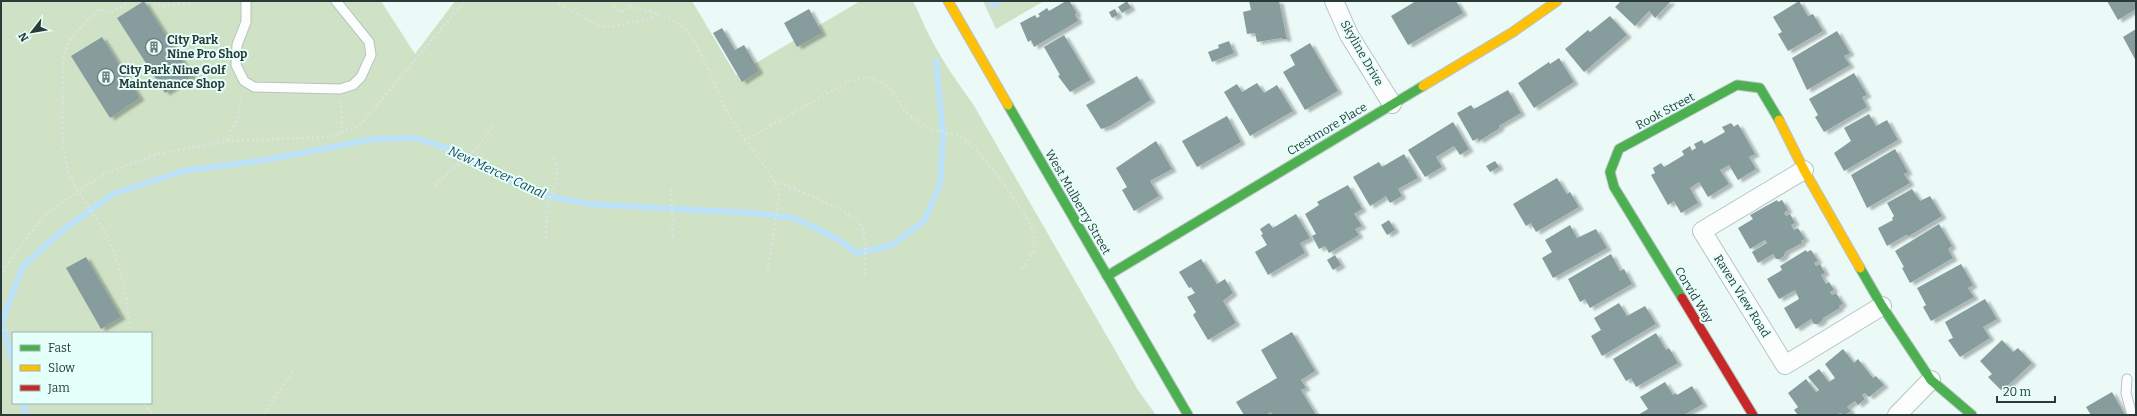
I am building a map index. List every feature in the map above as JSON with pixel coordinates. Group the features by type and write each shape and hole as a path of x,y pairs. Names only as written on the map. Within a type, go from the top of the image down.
{"street":[{"name":"West Mulberry Street","path":"948,1 1188,415"},
{"name":"Skyline Drive","path":"1334,1 1349,34 1392,104"},
{"name":"Crestmore Place","path":"1107,276 1513,32 1558,1"},
{"name":"Rook Street","path":"1614,187 1610,172 1619,149 1737,85 1760,88 1774,111 1804,170"},
{"name":"Raven View Road","path":"1804,170 1702,231 1785,365 1882,306"},
{"path":"1804,170 1882,306 1931,380 1972,415"},
{"name":"Corvid Way","path":"1614,187 1753,415"},
{"path":"1897,415 1931,380"}],"lane":[{"path":"246,1 246,22 237,45 236,65 244,80 254,87 340,89 353,85 361,77 371,55 369,42 336,1"},
{"path":"2127,379 2126,393 2132,415"}],"path":[{"path":"130,1 113,12 99,9 74,34 66,47 63,57 64,150 69,172 78,191 106,234 119,264 126,294 131,332"},
{"path":"149,1 163,6 202,1"},
{"path":"1,276 14,254 45,215 78,191 108,172 158,154 227,141 329,137 342,133 363,122 465,1"},
{"path":"554,1 599,26 611,27 651,18 658,14"},
{"path":"614,1 615,8 621,12 630,7"},
{"path":"630,1 630,7"},
{"path":"630,7 658,14 676,22 691,37 728,114 744,141 779,191 775,227 767,273"},
{"path":"744,141 850,81 867,77 882,82 892,91 906,112 926,127 959,136 978,150 991,166 1026,215 1035,235 1033,252 1021,272"},
{"path":"227,141 241,106 244,80"},
{"path":"340,89 342,133"},
{"path":"435,185 459,166 478,147 492,126"},
{"path":"546,238 547,209 558,182 558,171 553,156"},
{"path":"774,182 803,191 840,210 861,226 864,235 865,276"},
{"path":"671,189 673,238"},
{"path":"1,330 20,332"},
{"path":"264,415 272,400 294,371"},
{"path":"146,404 152,415"}],"green space":[{"path":"1,1 381,1 415,54 455,1 692,1 736,75 860,1 913,1 939,53 973,104 1138,390 1156,415 1,415"},
{"path":"983,1 1044,1 996,29"}],"building":[{"name":"City Park Nine Pro Shop","path":"144,1 192,76 165,93 117,18"},
{"path":"1066,1 1070,2 1077,13 1075,14 1078,21 1034,47 1031,40 1028,42 1020,23 1035,15 1037,18 1040,16 1038,14 1047,8 1049,11"},
{"path":"1127,1 1131,8 1122,13 1118,7"},
{"path":"1249,1 1279,1 1287,39 1282,38 1257,42 1255,33 1247,34 1243,12 1251,10"},
{"path":"1416,1 1456,1 1463,13 1408,45 1391,16"},
{"path":"1621,1 1671,1 1655,18 1649,11 1635,26 1615,7"},
{"path":"1799,1 1808,16 1813,14 1823,31 1788,51 1778,34 1782,32 1773,17"},
{"path":"2107,1 2136,1 2136,9 2118,20"},
{"path":"809,9 822,33 797,47 784,23"},
{"path":"1115,9 1118,15 1112,18 1109,12"},
{"path":"1610,16 1627,35 1584,72 1565,49 1588,30 1590,32"},
{"path":"722,28 735,50 744,45 759,71 742,82 713,33"},
{"path":"2136,29 2136,61 2123,37"},
{"path":"1837,31 1850,53 1844,56 1850,65 1807,90 1792,58"},
{"path":"1064,35 1091,80 1070,92 1058,76 1060,75 1044,47"},
{"name":"City Park Nine Golf Maintenance Shop","path":"102,37 140,98 110,118 71,56"},
{"path":"1229,41 1234,53 1212,62 1208,52 1219,48 1218,45"},
{"path":"1310,43 1338,91 1305,110 1283,72 1295,65 1290,55"},
{"path":"1559,58 1574,82 1534,108 1518,83 1549,62 1550,64"},
{"path":"1854,73 1867,95 1862,97 1867,107 1824,132 1815,117 1818,115 1809,99"},
{"path":"1137,76 1151,100 1110,126 1101,129 1086,105"},
{"path":"1257,83 1264,93 1277,85 1293,111 1250,136 1224,92 1237,84 1242,92"},
{"path":"1508,90 1521,113 1499,126 1500,128 1479,141 1478,138 1473,141 1457,113 1471,105 1474,109"},
{"path":"1869,114 1876,126 1887,120 1898,140 1844,171 1834,153 1851,141 1844,128"},
{"path":"1227,116 1241,142 1197,167 1182,141"},
{"path":"1453,122 1469,149 1460,155 1454,146 1436,157 1442,167 1425,177 1408,150"},
{"path":"1731,123 1734,127 1738,124 1755,154 1749,157 1756,169 1738,180 1729,165 1720,170 1729,184 1708,197 1699,182 1690,188 1698,203 1681,213 1674,201 1668,205 1651,175 1655,173 1653,168 1661,163 1664,167 1684,155 1682,151 1690,146 1692,151 1696,148 1694,144 1702,140 1704,144 1725,132 1722,127"},
{"path":"1156,141 1172,169 1150,181 1159,196 1134,211 1122,190 1127,187 1116,168"},
{"path":"1895,149 1908,172 1904,174 1910,183 1867,208 1851,175"},
{"path":"1404,154 1418,178 1398,189 1402,196 1390,203 1386,196 1370,206 1353,177 1379,162 1382,167"},
{"path":"1495,161 1499,167 1490,172 1486,166"},
{"path":"1557,178 1567,194 1570,192 1579,207 1536,232 1531,223 1526,226 1513,204"},
{"path":"1348,185 1362,209 1354,214 1362,226 1355,229 1359,235 1329,253 1325,246 1319,249 1312,236 1316,234 1305,214 1319,205 1317,202"},
{"path":"1912,189 1920,201 1930,196 1942,216 1909,236 1906,235 1887,246 1878,228 1893,220 1892,218 1894,216 1887,203"},
{"path":"1777,200 1778,202 1782,200 1788,210 1784,213 1786,216 1790,214 1795,223 1791,225 1794,230 1798,228 1805,239 1801,241 1802,243 1785,252 1784,256 1780,259 1776,259 1773,254 1758,263 1752,252 1767,243 1765,240 1750,249 1738,228 1753,219 1750,215"},
{"path":"1296,214 1310,238 1300,243 1305,253 1268,275 1255,252 1267,245 1261,235 1263,234 1260,229 1269,223 1273,228"},
{"path":"1389,220 1395,230 1387,235 1381,225"},
{"path":"1939,224 1952,246 1948,249 1953,258 1910,283 1902,268 1904,267 1895,251"},
{"path":"1570,225 1577,238 1596,229 1607,248 1553,278 1542,258 1552,252 1545,240"},
{"path":"1806,250 1807,252 1811,250 1818,261 1814,263 1816,266 1820,264 1825,273 1821,275 1826,284 1829,282 1834,290 1830,292 1832,295 1836,293 1843,304 1839,306 1840,308 1823,318 1818,324 1814,324 1811,319 1796,329 1784,308 1799,299 1795,290 1779,299 1767,279 1782,270 1780,266"},
{"path":"1611,254 1620,271 1624,269 1632,284 1590,308 1585,299 1580,302 1568,279"},
{"path":"1335,255 1341,265 1333,270 1327,260"},
{"path":"86,257 121,317 101,329 66,268"},
{"path":"1201,259 1217,284 1225,279 1233,293 1223,301 1236,323 1208,340 1193,315 1196,312 1187,297 1195,293 1191,287 1189,288 1179,272"},
{"path":"1961,264 1973,285 1968,288 1974,297 1931,321 1923,307 1926,305 1917,288"},
{"path":"1985,299 1997,319 1983,327 1990,338 1960,357 1948,340 1953,338 1945,322"},
{"path":"1619,303 1627,316 1645,306 1656,324 1602,356 1591,336 1601,330 1594,318"},
{"path":"1292,332 1315,371 1301,380 1306,388 1301,390 1316,415 1272,415 1271,412 1266,415 1244,415 1236,402 1277,378 1261,350"},
{"path":"1656,333 1666,350 1669,348 1678,363 1636,387 1631,378 1626,381 1613,359"},
{"path":"2002,340 2013,352 2018,348 2032,363 2002,391 1988,377 1992,374 1980,361"},
{"path":"1843,349 1854,363 1858,359 1873,378 1876,376 1884,385 1869,397 1865,393 1862,395 1865,399 1858,405 1855,401 1847,407 1851,411 1845,415 1840,413 1837,415 1798,415 1794,410 1798,407 1788,393 1806,379 1816,392 1819,390 1808,377 1819,369 1829,382 1835,378 1825,364"},
{"path":"1665,382 1673,395 1676,393 1677,395 1692,386 1703,404 1684,415 1638,415 1648,409 1640,397"},
{"path":"2112,392 2125,415 2091,415 2086,407"}],"waterway":[{"name":"New Mercer Canal","path":"992,5 1000,1"},
{"name":"New Mercer Canal","path":"12,360 2,322 23,266 64,229 113,194 183,171 265,160 373,139 416,138 459,152 500,176 543,195 590,204 751,213 794,218 838,239 857,253 892,245 924,221 940,185 943,136 936,61"},
{"name":"New Mercer Canal","path":"23,404 26,415"}],"traffic: fast":[{"path":"1682,298 1614,187 1610,172 1619,149 1737,85 1760,88 1779,120"},
{"path":"1107,276 1423,86"},
{"path":"1008,105 1188,415"},
{"path":"1860,268 1882,306 1931,380 1972,415"}],"traffic: slow":[{"path":"948,1 1008,105"},
{"path":"1423,86 1513,32 1557,1"},
{"path":"1779,120 1804,170 1860,268"}],"traffic: jam":[{"path":"1682,298 1753,415"}],"place":[{"name":"City Park Nine Pro Shop","path":"154,47"},
{"name":"City Park Nine Golf Maintenance Shop","path":"106,77"}]}
